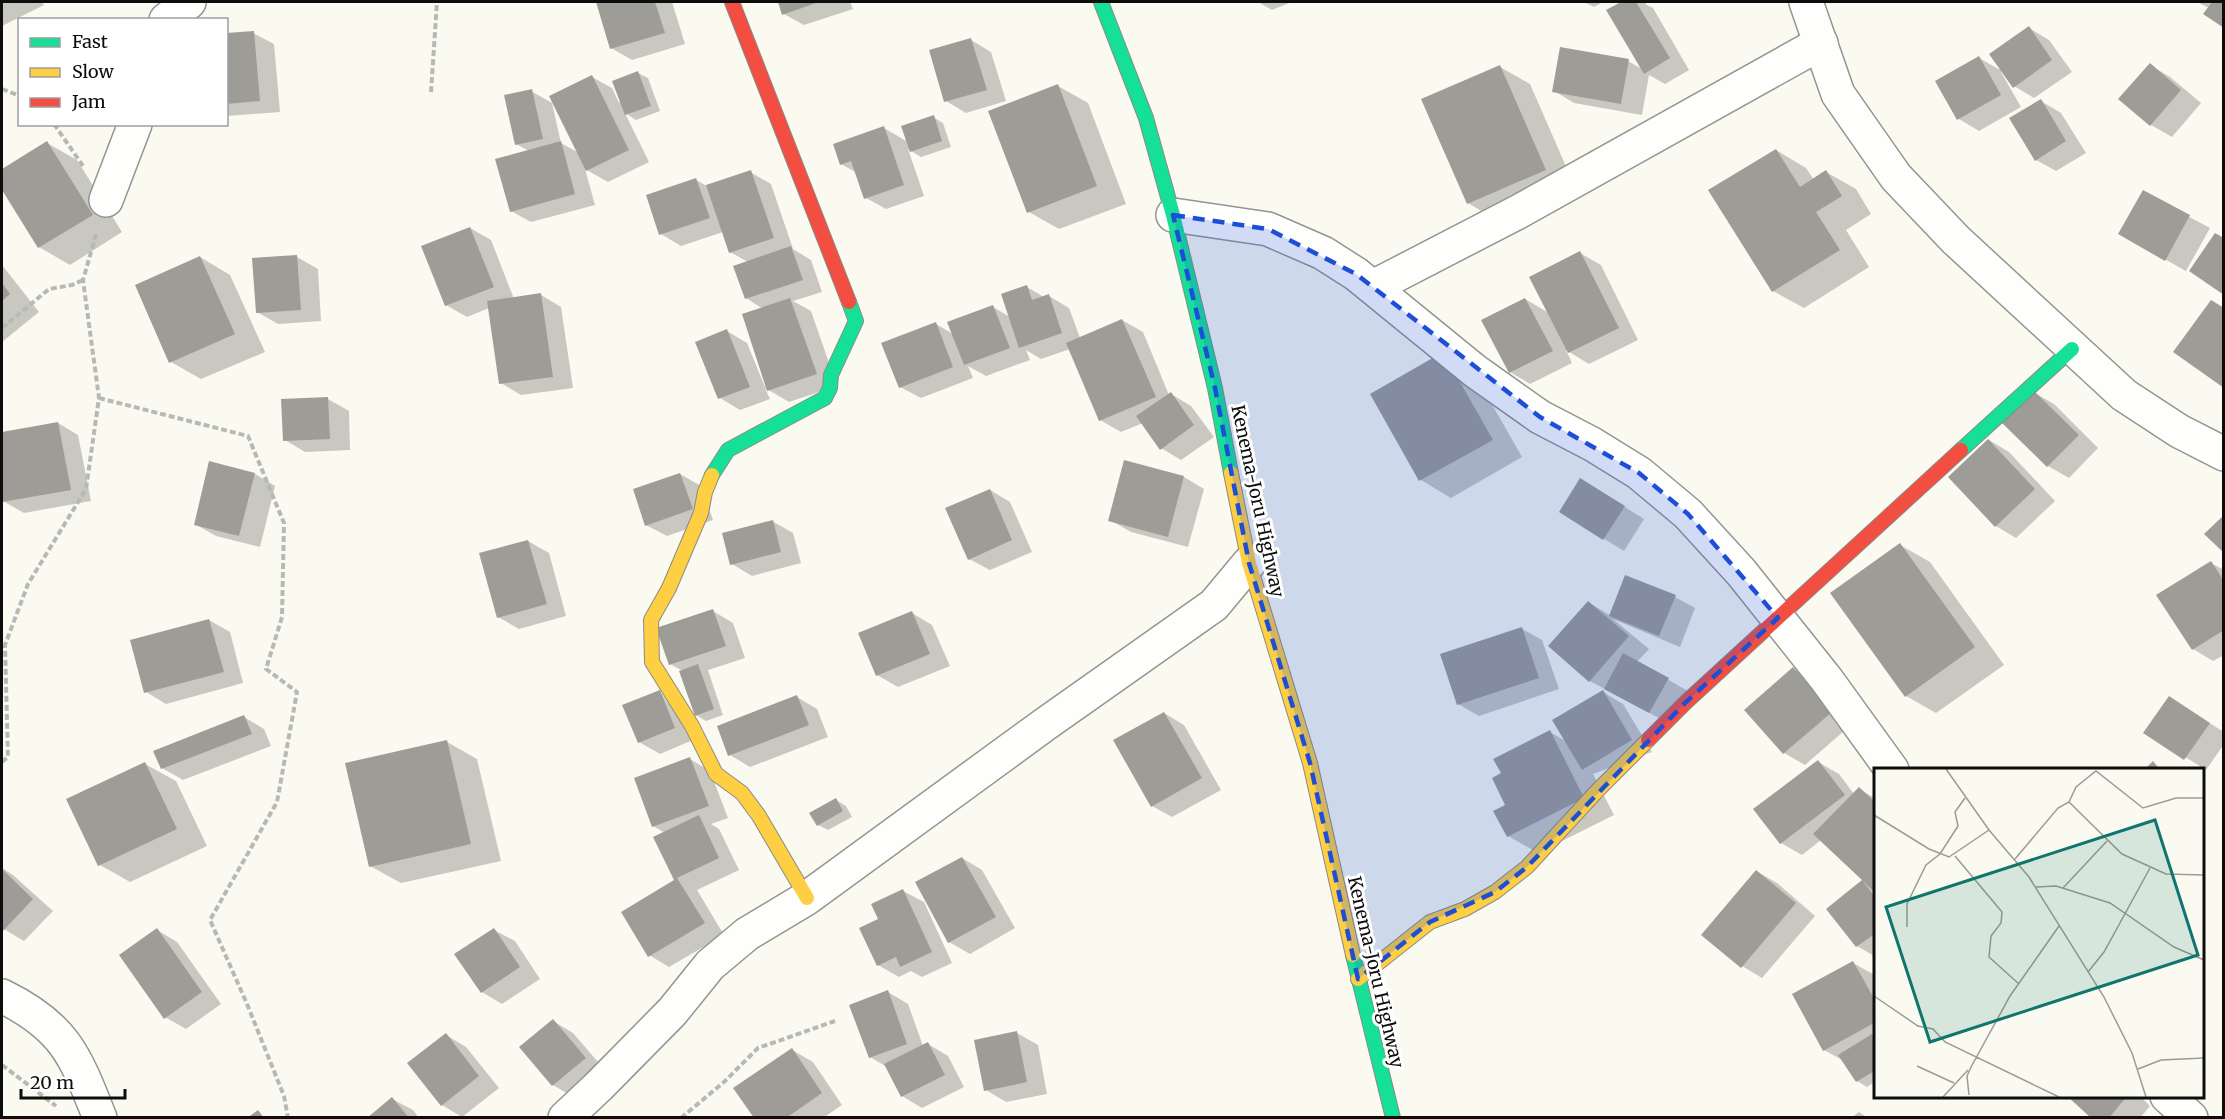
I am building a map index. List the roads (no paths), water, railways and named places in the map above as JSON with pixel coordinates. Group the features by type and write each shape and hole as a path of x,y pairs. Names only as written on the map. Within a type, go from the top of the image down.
{"main road":[{"path":"732,2 856,321 831,375 830,388 825,398 728,450 714,469 705,492 701,513 669,588 651,621 652,662 692,726 716,774 742,794 759,816 807,898"},
{"name":"Kenema-Joru Highway","path":"1101,2 1146,118 1173,215 1215,388 1249,563 1310,763 1358,979 1393,1118"},
{"path":"1358,979 1430,922 1465,909 1495,892 1527,867 1597,791 1684,704 2072,349"}],"street":[{"path":"169,18 189,2"},
{"path":"1806,2 1838,94 1896,177 1956,240 2124,395 2179,431 2223,454"},
{"path":"1373,287 1518,212 1821,43"},
{"path":"106,200 134,126"},
{"path":"1173,215 1268,229 1323,253 1356,274 1475,371 1540,417 1592,444 1639,473 1688,514 1741,572 1827,680 1891,768"},
{"path":"565,1118 649,1037 710,965 747,934 807,898 1044,725 1214,605 1249,563"},
{"path":"2,996 26,1008 54,1030 76,1061 100,1118"},
{"path":"2169,1098 2192,1118"}]}
